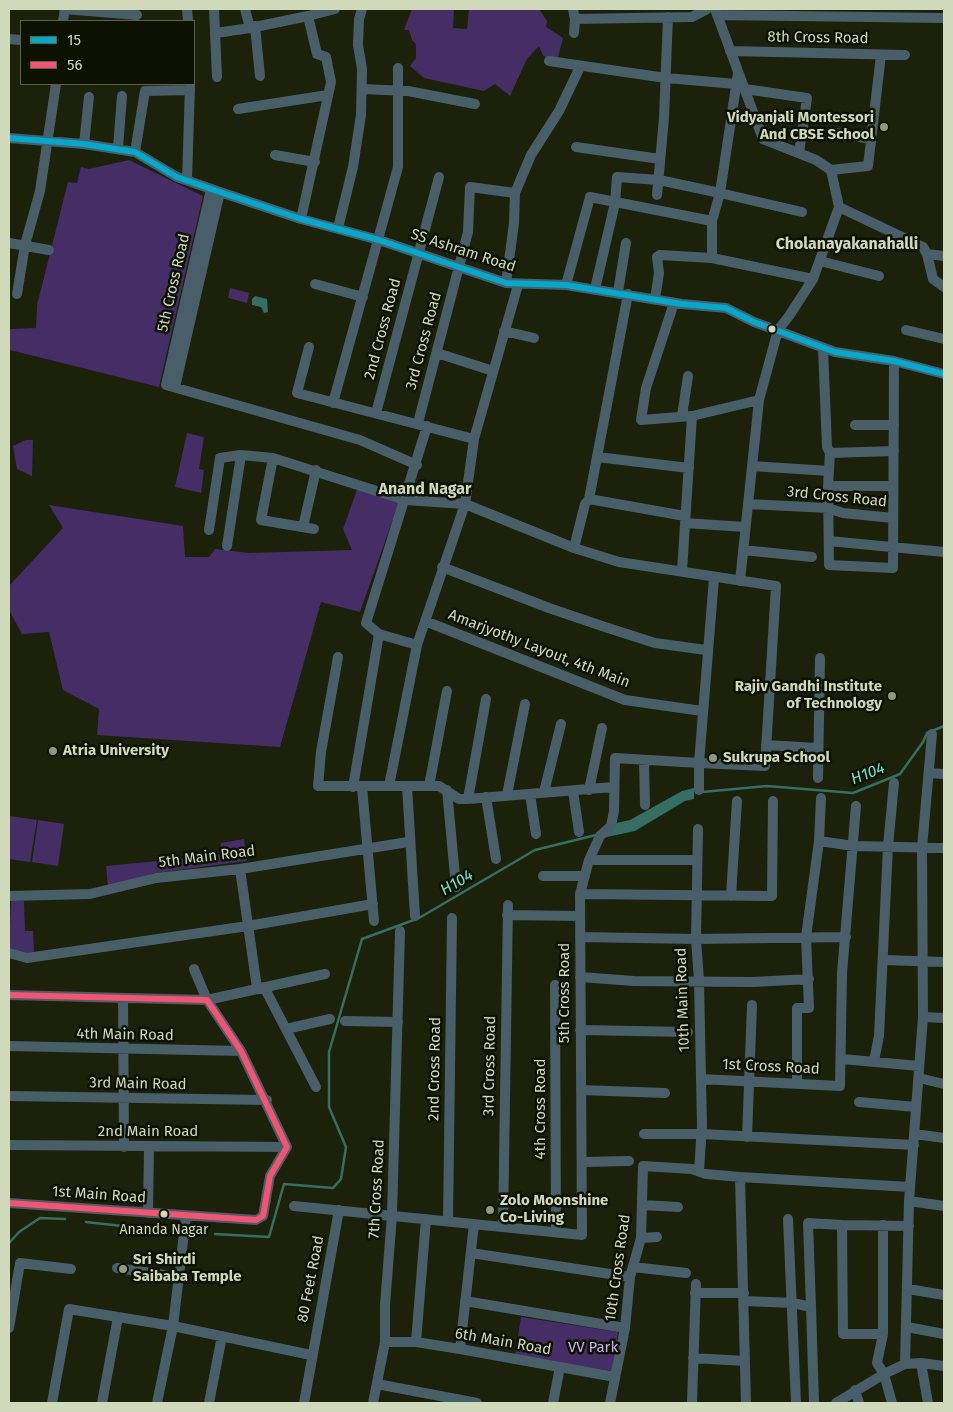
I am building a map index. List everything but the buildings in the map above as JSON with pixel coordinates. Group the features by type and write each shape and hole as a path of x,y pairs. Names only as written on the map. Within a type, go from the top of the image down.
{"street":[{"path":"64,9 137,14"},
{"path":"214,9 216,77"},
{"path":"245,9 253,27 260,76"},
{"path":"216,33 308,16 334,9"},
{"path":"338,228 353,167 361,115 362,69 358,45 359,19 362,9"},
{"path":"574,33 574,14 619,13 692,17 708,9"},
{"path":"881,55 868,166 831,170 816,160 763,140 741,86 738,72 716,12 944,18"},
{"path":"301,219 331,82 326,57 317,54 308,16"},
{"path":"657,195 666,78 668,17"},
{"name":"8th Cross Road","path":"730,51 905,55"},
{"path":"549,61 580,67 741,86 807,98 799,153"},
{"path":"506,283 514,223 515,193 531,155 559,112 580,67"},
{"path":"333,403 398,167 398,68"},
{"path":"17,294 25,245 40,191 56,85"},
{"path":"712,258 712,221 720,193 741,86"},
{"path":"135,152 145,91 190,87 187,180"},
{"path":"362,90 408,91 475,104"},
{"path":"238,109 328,95"},
{"path":"118,148 122,96"},
{"path":"84,144 89,98"},
{"path":"837,133 872,139"},
{"name":"SS Ashram Road","path":"9,138 48,140 118,148 135,152 177,177 215,191 301,219 379,240 506,283 518,285 566,284 674,303 726,308 835,352 894,361 944,374"},
{"path":"576,147 660,159"},
{"path":"275,155 315,162"},
{"path":"740,581 759,400 778,330 813,279 838,207 831,170"},
{"name":"2nd Cross Road","path":"376,413 439,177"},
{"path":"595,289 615,202 617,177 659,180 802,212"},
{"name":"3rd Cross Road","path":"379,634 366,623 366,616 389,554 417,464 438,354 468,232 470,187 515,193"},
{"name":"5th Cross Road","path":"215,191 171,386 360,440 417,464"},
{"path":"566,284 590,197 712,221"},
{"path":"838,207 923,247 927,254 933,280 944,286"},
{"path":"9,243 49,250"},
{"path":"574,548 585,504 589,499 597,457 623,293 626,243"},
{"path":"927,254 944,256"},
{"path":"655,299 659,273 658,256 712,258 813,279"},
{"path":"820,261 879,276"},
{"path":"315,284 363,297"},
{"path":"389,786 417,645 465,504 474,438 518,285"},
{"path":"674,303 646,388 641,420 687,416 759,400"},
{"path":"906,330 944,340"},
{"path":"504,331 534,338"},
{"path":"309,347 297,394 474,438"},
{"path":"823,348 827,447 830,454 828,486 829,565 893,568 894,361"},
{"path":"438,354 493,371"},
{"path":"682,571 689,468 688,376"},
{"path":"855,424 894,425"},
{"path":"830,454 894,451"},
{"path":"227,546 241,455"},
{"path":"209,530 220,458 241,455 273,458 316,470 405,500 465,504 574,548 619,562 776,586 765,766 615,758 613,787 468,799 459,799 439,786 321,787 317,782 338,657"},
{"path":"597,457 689,468"},
{"path":"273,458 261,520 314,529"},
{"path":"752,466 829,471"},
{"path":"303,528 316,470"},
{"path":"828,486 893,486"},
{"path":"589,499 685,520 745,527"},
{"name":"3rd Cross Road","path":"748,504 828,508 843,513 893,518"},
{"path":"828,541 944,552"},
{"path":"743,550 812,557"},
{"path":"442,567 604,627 655,643 706,650"},
{"path":"699,790 698,763 706,650 714,578"},
{"name":"Amarjyothy Layout, 4th Main","path":"425,621 625,700 702,711"},
{"path":"374,921 357,787 379,634 417,645"},
{"path":"818,778 820,658"},
{"path":"429,786 447,691"},
{"path":"468,799 486,699"},
{"path":"508,795 525,704"},
{"path":"544,792 561,724"},
{"path":"589,790 602,728"},
{"path":"905,1364 909,1201 923,1017 922,848 932,734"},
{"path":"766,745 817,748"},
{"path":"644,760 645,806"},
{"path":"929,773 944,774"},
{"path":"874,1061 879,1036 888,846 894,783"},
{"path":"407,786 408,842 415,916"},
{"name":"5th Cross Road","path":"556,1232 582,1235 580,894 589,860 604,833 611,826 614,811 613,787"},
{"path":"447,790 456,887"},
{"path":"573,791 579,832"},
{"path":"530,794 536,834"},
{"path":"486,798 496,859"},
{"path":"797,1083 797,1008 809,1008 806,937 818,841 821,798"},
{"path":"731,896 737,801"},
{"path":"580,894 772,896 773,801"},
{"path":"856,806 842,973 842,1060 920,1066"},
{"name":"10th Main Road","path":"698,829 696,940 699,980 702,1134 699,1171"},
{"path":"818,841 854,846 944,848"},
{"name":"5th Main Road","path":"9,896 90,894 156,878 240,869 408,842"},
{"path":"589,860 696,860"},
{"path":"240,869 248,926 261,988 286,1029 316,1087"},
{"path":"542,876 584,876"},
{"path":"9,953 27,958 248,926 373,904"},
{"name":"3rd Cross Road","path":"503,1227 508,910 555,916 580,916"},
{"name":"2nd Cross Road","path":"448,1221 452,918"},
{"name":"7th Cross Road","path":"373,1403 385,1342 385,1305 392,1215 400,931"},
{"path":"580,937 696,940 846,937"},
{"path":"883,960 944,962"},
{"path":"194,969 207,1000 241,1051 267,1100 287,1147"},
{"path":"9,995 207,1000 325,974"},
{"path":"580,977 634,981 699,980 753,982 809,979"},
{"name":"4th Cross Road","path":"555,986 556,1232"},
{"path":"123,998 124,1147"},
{"path":"747,1137 752,1005"},
{"path":"923,1017 944,1018"},
{"path":"286,1029 330,1019"},
{"path":"345,1021 398,1022"},
{"path":"580,1030 688,1032"},
{"name":"4th Main Road","path":"9,1046 124,1050 241,1051"},
{"name":"1st Cross Road","path":"701,1079 749,1079 840,1086 842,1060"},
{"path":"918,1078 944,1084"},
{"path":"581,1090 665,1093"},
{"name":"3rd Main Road","path":"9,1096 267,1100"},
{"path":"859,1102 916,1107"},
{"path":"644,1134 702,1134 914,1145"},
{"path":"915,1134 944,1138"},
{"name":"2nd Main Road","path":"9,1145 149,1148 287,1147"},
{"name":"1st Main Road","path":"9,1203 256,1220 263,1216 270,1176 287,1147"},
{"path":"148,1213 149,1148"},
{"path":"582,1162 629,1161"},
{"name":"10th Cross Road","path":"610,1403 625,1328 631,1272 641,1238 643,1166 699,1171"},
{"path":"699,1171 706,1174 740,1177 910,1187"},
{"path":"740,1177 746,1403"},
{"path":"909,1201 944,1206"},
{"path":"642,1205 678,1206"},
{"path":"294,1206 556,1232"},
{"name":"80 Feet Road","path":"304,1403 339,1210"},
{"path":"157,1403 173,1326 186,1216"},
{"path":"416,1342 426,1219"},
{"path":"788,1219 796,1403"},
{"path":"460,1349 474,1224"},
{"path":"814,1403 808,1224 909,1226"},
{"path":"842,1225 843,1334 883,1334"},
{"path":"883,1225 883,1334 878,1363 884,1374 892,1403"},
{"path":"641,1238 657,1237"},
{"path":"470,1253 631,1272 686,1273"},
{"path":"9,1328 20,1263 71,1269"},
{"path":"116,1268 178,1277"},
{"path":"692,1403 696,1288 811,1307"},
{"path":"908,1289 944,1295"},
{"path":"465,1301 625,1328"},
{"path":"52,1403 69,1309 173,1326 312,1355"},
{"path":"102,1403 118,1317"},
{"path":"907,1327 944,1334"},
{"path":"209,1403 222,1336"},
{"name":"6th Main Road","path":"385,1342 416,1342 615,1377"},
{"path":"693,1358 745,1361"},
{"path":"921,1363 928,1403"},
{"path":"836,1403 855,1390 905,1364 921,1363 944,1366"},
{"path":"552,1403 560,1367"},
{"path":"377,1384 477,1403"},
{"path":"855,1390 858,1403"}],"green space":[{"path":"412,9 454,9 453,28 467,29 469,9 539,9 547,21 546,27 563,38 557,61 543,56 539,46 527,59 510,96 495,84 484,91 424,78 410,66 416,58 416,44 412,40 409,30 404,30"},
{"path":"129,160 203,196 159,387 10,350 9,343 9,329 36,328 37,305 68,182 77,183 81,167 89,169"},
{"path":"230,288 249,293 247,303 228,298"},
{"path":"187,433 204,437 199,469 204,470 201,493 175,487"},
{"path":"26,440 33,440 32,476 17,469 13,446"},
{"path":"358,487 399,502 360,612 321,602 280,747 97,735 99,709 63,690 49,632 22,634 9,610 9,586 63,528 49,505 183,526 185,557 209,557 215,549 249,553 352,550 343,529"},
{"path":"10,816 37,820 30,862 9,859"},
{"path":"38,820 64,824 58,866 32,862"},
{"path":"244,839 247,861 155,873 108,886 106,866 219,855 221,843"},
{"path":"11,901 24,901 25,931 33,931 34,952 27,954 9,948"},
{"name":"VV Park","path":"521,1317 618,1332 612,1371 515,1356"}],"water":[{"path":"255,296 267,299 268,312 264,313 261,307 252,305 252,299"},
{"path":"694,788 694,799 685,801 635,831 602,838 612,824 630,820 682,791"}],"waterway":[{"name":"H104","path":"702,792 767,786 853,793 900,774 923,742 927,733 944,726"},
{"name":"H104","path":"215,1234 269,1237 284,1184 333,1188 341,1179 346,1147 329,1107 329,1052 362,939 419,918 535,850 596,835"},
{"name":"H104","path":"9,1243 19,1232 40,1218 65,1219"},
{"name":"H104","path":"86,1222 167,1231"}],"transit line":[{"name":"15","path":"9,138 84,144 135,152 177,177 301,219 379,240 506,283 566,285 682,304 726,308 754,322 835,352 894,361 944,374"},
{"name":"56","path":"9,995 207,1000 241,1051 287,1147 270,1176 263,1216 256,1220 9,1203"}],"place":[{"name":"Vidyanjali Montessori And CBSE School","path":"884,127"},
{"name":"Rajiv Gandhi Institute of Technology","path":"892,696"},
{"name":"Atria University","path":"53,751"},
{"name":"Sukrupa School","path":"713,758"},
{"name":"Zolo Moonshine Co-Living","path":"490,1210"},
{"name":"Ananda Nagar","path":"164,1214"},
{"name":"Sri Shirdi Saibaba Temple","path":"123,1269"}],"district":[{"name":"Cholanayakanahalli","path":"847,245"},
{"name":"Anand Nagar","path":"425,490"}]}
